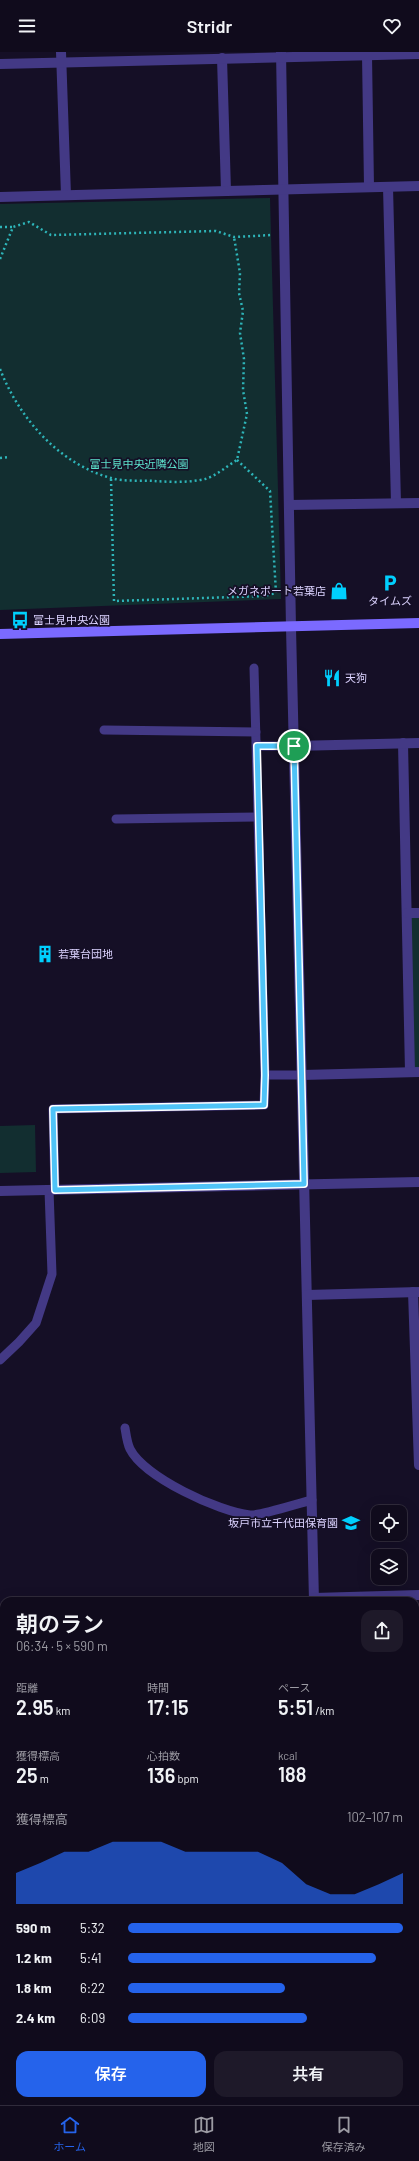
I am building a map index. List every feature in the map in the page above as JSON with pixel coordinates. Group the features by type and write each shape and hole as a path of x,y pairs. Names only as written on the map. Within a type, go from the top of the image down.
{"street":[{"path":"0,64 61,57 222,58 281,55 419,54"},
{"path":"281,55 282,189 291,628 314,1597"},
{"path":"367,55 370,187"},
{"path":"61,57 66,195"},
{"path":"222,58 226,191"},
{"path":"0,197 419,186"},
{"path":"388,187 396,503"},
{"path":"289,505 419,503"},
{"path":"0,634 419,624"},
{"path":"302,1075 414,1072 407,913 403,743"},
{"path":"294,746 419,743"},
{"path":"407,913 419,913"},
{"path":"0,1191 419,1182"},
{"path":"307,1295 416,1292 419,1465"},
{"path":"377,1597 419,1595"}],"lane":[{"path":"0,1360 36,1323 52,1274 53,1109 264,1105 265,1075 254,668"},
{"path":"104,730 256,732"},
{"path":"257,746 294,746"},
{"path":"116,819 258,817"},
{"path":"265,1075 302,1075"},
{"path":"125,1428 130,1449 146,1466 169,1484 224,1510 251,1516 312,1500"}],"path":[{"path":"0,227 13,227 29,222 51,235 216,231 234,237 274,235"},
{"path":"0,259 13,227"},
{"path":"0,369 7,388 27,419 56,448 82,465 112,478 180,482 206,479 237,460 247,414 243,390 244,359 240,333 243,311 239,293 240,273 234,237"},
{"path":"0,458 9,457"},
{"path":"112,478 114,601 264,596 276,593 270,492 237,460"}],"green space":[{"name":"富士見中央近隣公園","path":"270,198 281,599 0,610 0,204"},
{"path":"407,913 419,913 419,1072 410,1072"},
{"path":"35,1125 36,1172 0,1173 0,1126"}],"place":[{"name":"タイムズ","path":"390,583"},
{"name":"メガネポート若葉店","path":"339,591"},
{"name":"富士見中央公園","path":"20,620"},
{"name":"天狗","path":"332,678"},
{"name":"若葉台団地","path":"45,954"},
{"name":"坂戸市立千代田保育園","path":"351,1523"}],"route":[{"path":"257,746 294,746 304,1184 55,1190 53,1109 264,1105 265,1075 257,746"}]}
